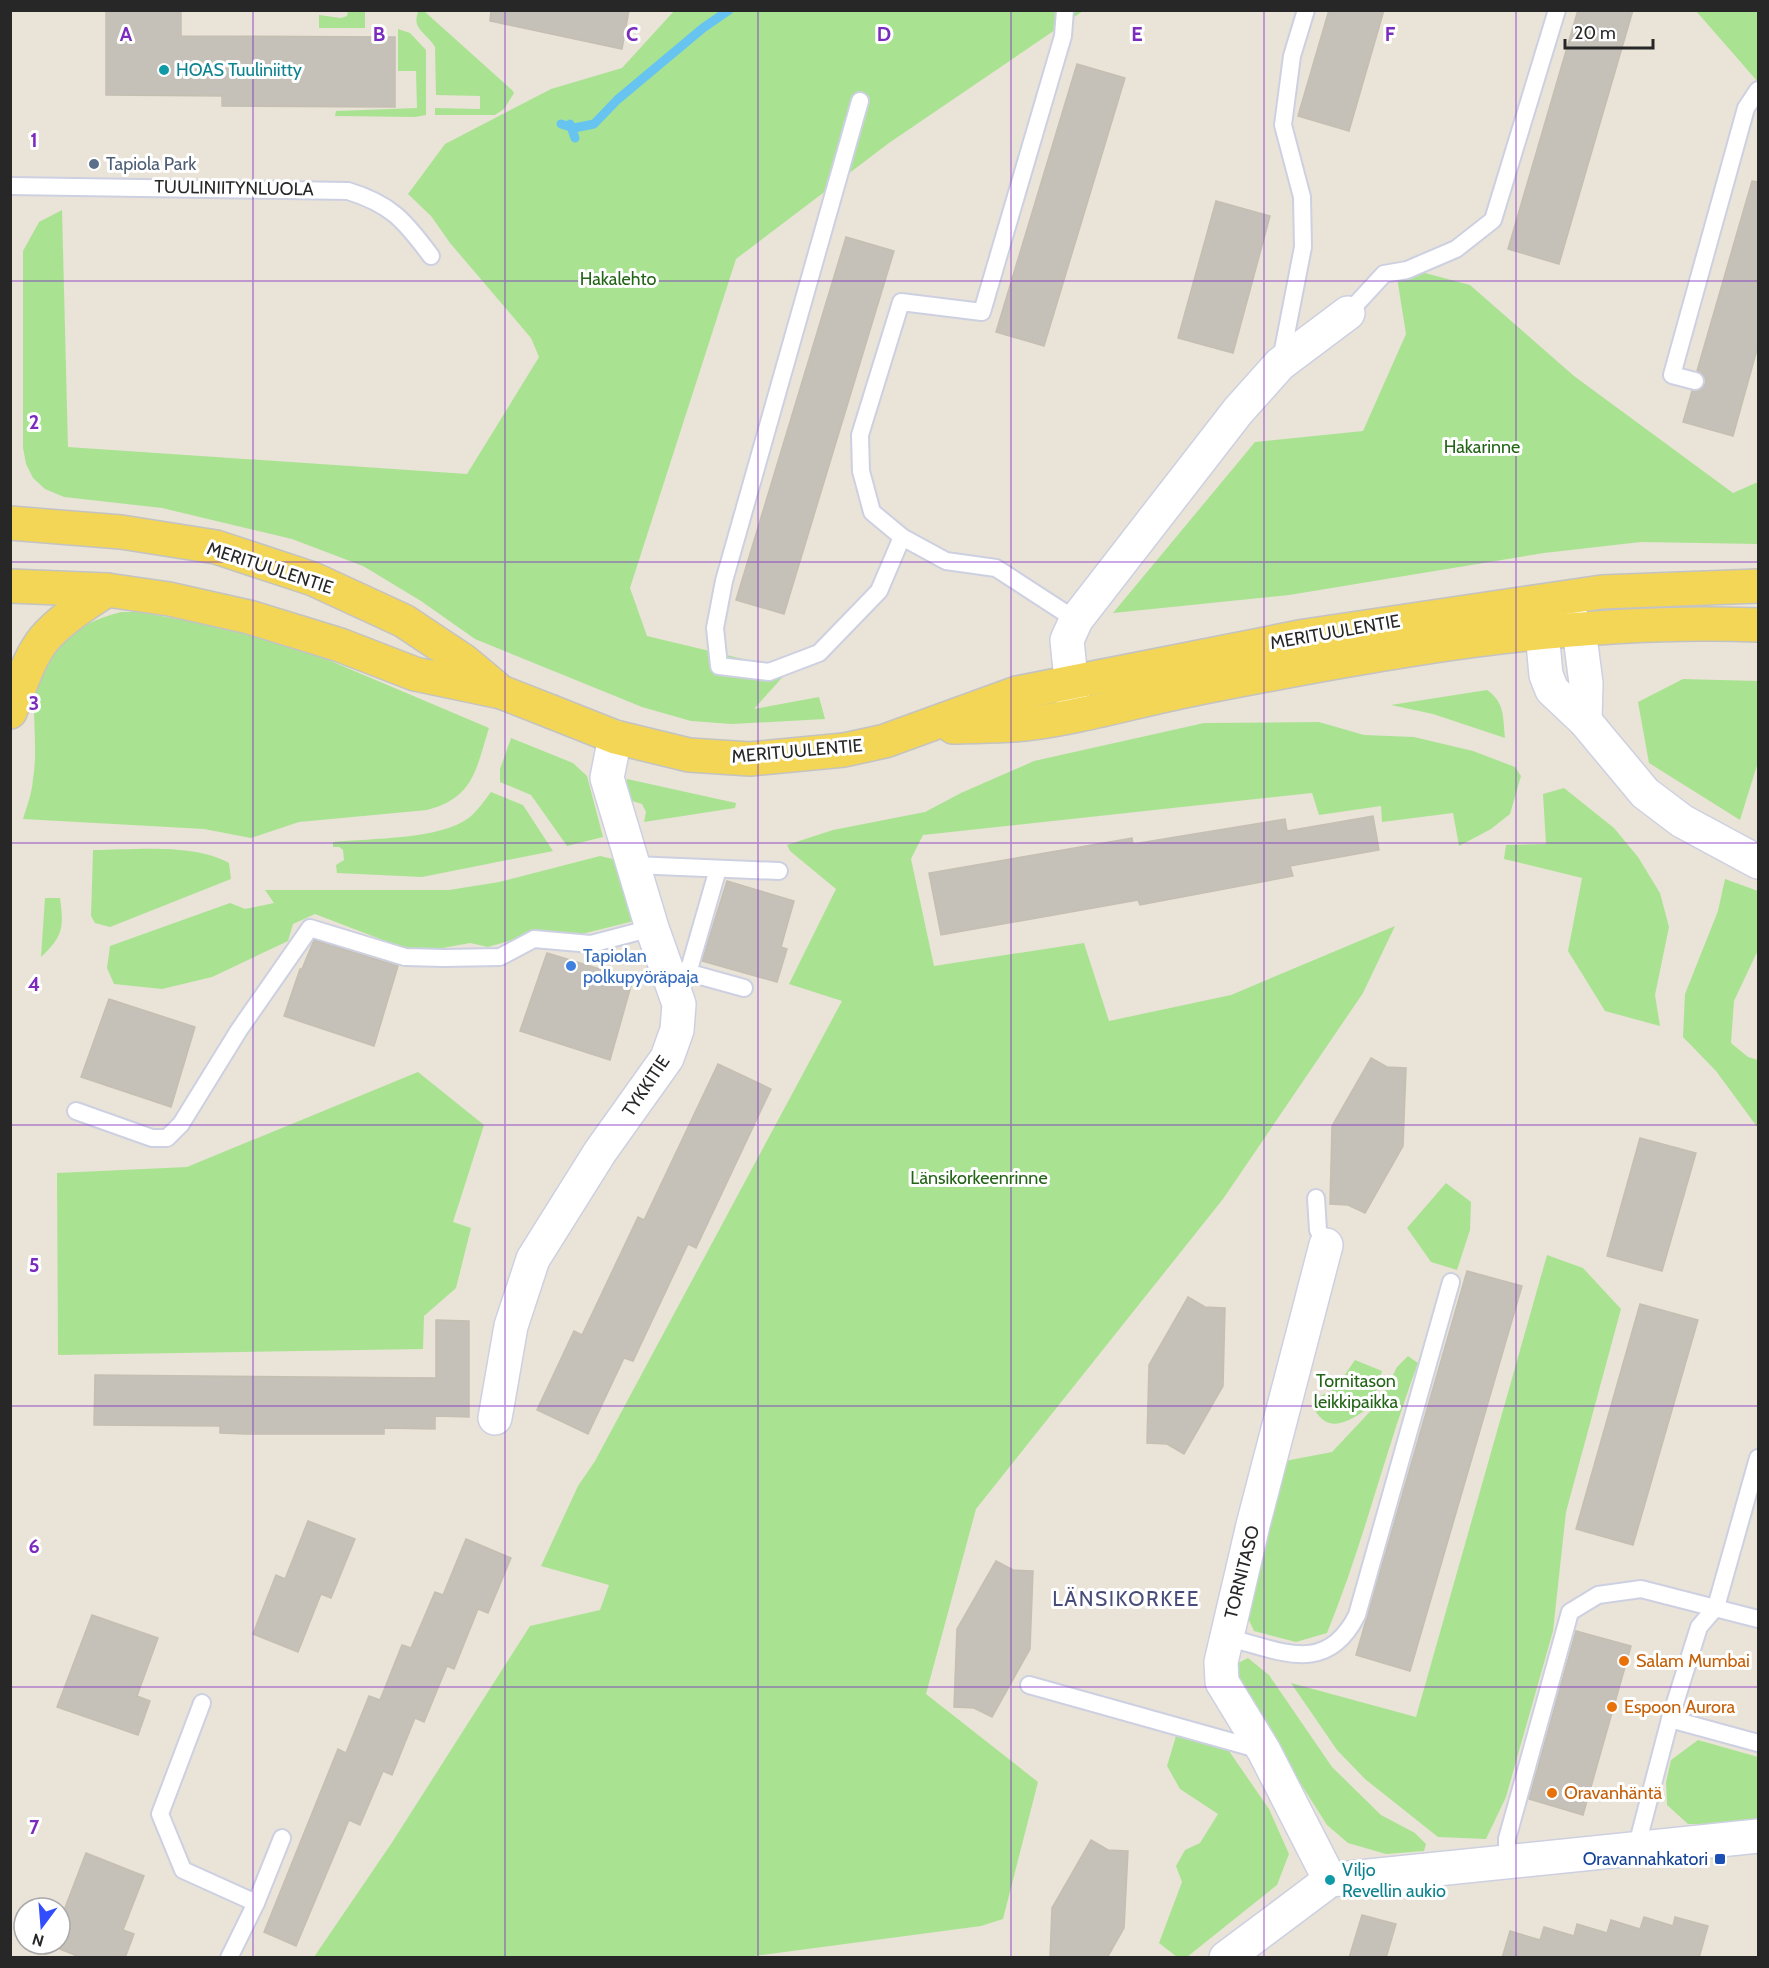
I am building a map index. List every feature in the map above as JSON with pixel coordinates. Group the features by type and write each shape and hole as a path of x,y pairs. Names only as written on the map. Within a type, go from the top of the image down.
{"main road":[{"name":"MERITUULENTIE","path":"10,523 121,532 216,547 313,579 404,621 464,661 501,692"},
{"name":"MERITUULENTIE","path":"10,586 108,590 169,598 249,617 340,645 416,674 501,692 615,737 688,755 750,759 844,750 885,741 1017,693 1305,636 1555,597 1602,592 1758,586"},
{"path":"10,712 32,659 44,639 72,614 108,590"},
{"name":"MERITUULENTIE","path":"921,729 1026,724 1200,688 1413,650 1542,632 1697,622 1758,625"}],"street":[{"path":"1075,715 1069,683 1067,639 1076,620 1238,411 1280,364 1348,313"},
{"path":"1555,597 1579,629 1586,683 1585,721"},
{"path":"1555,597 1542,632 1546,675 1552,690 1585,721 1645,793 1682,821 1758,862"},
{"name":"TYKKITIE","path":"495,1418 512,1326 533,1259 600,1152 667,1058 677,1030 679,1004 677,969 652,928 607,778 615,737"},
{"name":"TORNITASO","path":"1326,1245 1221,1662 1222,1682 1264,1751 1330,1880"},
{"path":"1226,1958 1330,1880 1758,1836"}],"lane":[{"path":"1065,10 1063,36 982,312 901,302 860,435 861,471 872,513 902,537 946,561 996,568 1076,620"},
{"path":"1280,364 1303,247 1302,197 1283,125 1292,56 1306,10"},
{"path":"1348,313 1384,274 1407,270 1456,249 1493,220 1557,10"},
{"path":"1695,381 1672,375 1746,108 1758,90"},
{"path":"860,101 724,581 715,628 719,666 769,672 819,653 879,591 902,537"},
{"name":"TUULINIITYNLUOLA","path":"10,186 348,191 370,198 389,208 405,221 431,256"},
{"path":"633,865 779,871"},
{"path":"718,868 677,969 744,988"},
{"path":"76,1111 152,1138 167,1138 181,1124 239,1030 309,928 405,957 444,958 500,957 534,939 591,944 652,928"},
{"path":"1316,1198 1318,1230 1326,1245"},
{"path":"1226,1637 1305,1655 1324,1652 1339,1643 1349,1631 1357,1615 1451,1282"},
{"path":"1636,1849 1670,1719 1699,1627 1716,1607 1758,1458"},
{"path":"1507,1862 1507,1839 1570,1612 1598,1595 1641,1589 1716,1607 1758,1620"},
{"path":"1029,1684 1264,1751"},
{"path":"202,1703 160,1814 183,1870 256,1903"},
{"path":"1670,1719 1758,1743"},
{"path":"230,1958 256,1903 282,1838"}],"green space":[{"path":"419,10 424,11 512,90 514,93 504,109 495,115 435,115 435,108 480,109 480,96 436,95 435,47 418,26"},
{"path":"348,11 365,11 365,28 319,28 319,15 341,18 347,16"},
{"name":"Hakalehto","path":"674,11 1083,11 889,143 736,259 630,588 647,636 789,670 754,709 819,697 825,719 732,724 691,721 642,707 475,639 421,601 363,566 292,539 162,508 64,497 45,489 33,478 26,464 23,448 23,251 39,222 62,210 68,447 467,474 539,357 531,338 450,243 431,216 408,194 445,144 551,89 622,68"},
{"path":"1696,11 1758,11 1758,82"},
{"path":"398,29 410,33 426,50 426,115 415,117 335,116 336,111 417,108 416,71 398,71"},
{"name":"Hakarinne","path":"1395,265 1470,285 1574,376 1733,493 1758,482 1758,544 1641,542 1544,553 1289,595 1113,613 1255,442 1363,431 1406,334"},
{"path":"121,612 139,612 200,623 258,636 312,653 489,728 471,780 455,798 427,810 299,822 251,838 204,829 23,819 34,770 34,705 36,687 42,670 60,644 73,633 87,624"},
{"path":"1683,679 1758,681 1758,762 1740,820 1649,763 1638,702"},
{"path":"1487,690 1500,705 1505,738 1433,714 1391,705"},
{"name":"Länsikorkeenrinne","path":"1319,722 1364,735 1414,737 1473,751 1515,767 1521,776 1510,814 1491,829 1459,846 1453,813 1382,822 1381,806 1319,815 1312,793 923,835 911,859 934,966 1084,943 1109,1021 1231,995 1395,926 1363,993 1223,1199 976,1509 926,1694 1038,1782 1003,1919 981,1926 739,1958 314,1957 391,1844 530,1626 600,1610 609,1585 541,1566 578,1486 595,1461 842,1001 789,984 836,889 790,851 787,845 833,830 925,812 961,793 1034,761 1204,723"},
{"path":"511,738 573,763 587,776 603,837 567,846 531,795 500,782 500,769"},
{"path":"627,779 736,803 735,808 644,822 646,812 642,804 622,798"},
{"path":"1564,788 1614,828 1638,857 1660,893 1669,927 1655,995 1660,1026 1605,1011 1568,951 1582,878 1504,859 1506,845 1546,844 1543,794"},
{"path":"491,792 523,805 553,851 422,877 337,873 336,865 344,860 343,850 333,847 333,842 405,837 442,830 470,817"},
{"path":"163,849 198,853 229,863 231,879 110,927 95,923 91,916 93,850"},
{"path":"600,856 613,859 638,920 582,934 544,931 488,947 470,943 432,950 401,947 315,914 293,924 288,941 212,977 162,989 114,984 107,968 110,946 230,903 245,909 274,903 265,890 449,890 499,882"},
{"path":"1725,879 1758,891 1758,950 1734,1001 1731,1043 1748,1057 1758,1060 1758,1128 1716,1071 1683,1037 1685,994 1718,911"},
{"path":"45,898 60,898 62,924 58,937 41,957"},
{"path":"418,1072 484,1125 453,1222 471,1228 456,1288 424,1316 423,1349 58,1355 57,1173 187,1167"},
{"path":"1446,1183 1471,1202 1470,1230 1457,1270 1431,1262 1407,1228"},
{"path":"1547,1255 1583,1268 1621,1309 1566,1512 1553,1631 1506,1797 1486,1839 1438,1837 1365,1779 1337,1750 1291,1683 1416,1717"},
{"path":"1408,1356 1418,1363 1352,1566 1327,1633 1296,1642 1254,1631 1245,1612 1285,1461 1332,1452 1380,1401 1397,1367"},
{"name":"Tornitason leikkipaikka","path":"1355,1360 1382,1371 1372,1406 1348,1421 1332,1424 1318,1415 1312,1405 1314,1399 1335,1389"},
{"path":"1248,1658 1269,1675 1332,1767 1381,1815 1415,1833 1426,1844 1424,1851 1386,1854 1348,1843 1327,1825 1241,1690 1236,1664"},
{"path":"1176,1736 1229,1751 1269,1809 1289,1854 1277,1885 1187,1957 1177,1957 1159,1943 1182,1882 1176,1866 1185,1850 1200,1843 1218,1814 1180,1789 1167,1766"},
{"path":"1698,1740 1758,1757 1758,1818 1716,1824 1688,1824 1667,1805 1666,1782 1671,1760"}],"building":[{"path":"106,10 181,10 181,36 395,37 395,107 222,106 222,96 106,95"},
{"path":"491,10 629,10 622,49 490,21"},
{"path":"1329,10 1384,10 1349,131 1298,116"},
{"path":"1578,10 1633,10 1559,264 1508,249"},
{"path":"1077,64 1125,78 1044,346 996,332"},
{"path":"1752,181 1758,182 1758,346 1733,436 1683,422 1692,391 1698,391 1705,384 1705,378 1697,371"},
{"path":"1216,201 1270,216 1233,353 1178,338"},
{"path":"846,237 894,251 784,614 736,600"},
{"path":"1373,816 1379,850 1290,866 1293,876 1140,905 1138,900 941,935 929,873 1132,838 1133,844 1285,819 1287,831"},
{"path":"727,881 794,901 781,947 787,949 777,982 702,961"},
{"path":"314,940 398,966 374,1046 284,1016 300,969 302,969"},
{"path":"547,953 633,979 610,1060 520,1031"},
{"path":"109,999 195,1027 171,1107 81,1077"},
{"path":"1371,1058 1387,1067 1406,1068 1403,1146 1365,1213 1348,1205 1330,1204 1332,1126"},
{"path":"718,1064 771,1089 696,1248 688,1244 633,1361 624,1358 588,1434 537,1410 574,1331 582,1335 638,1217 644,1220"},
{"path":"1640,1138 1696,1153 1662,1271 1607,1256"},
{"path":"1467,1271 1522,1286 1410,1671 1356,1655"},
{"path":"1188,1297 1205,1307 1225,1308 1223,1386 1184,1454 1167,1444 1147,1443 1149,1365"},
{"path":"1640,1304 1698,1320 1633,1545 1576,1529"},
{"path":"436,1320 469,1321 469,1417 435,1416 435,1429 384,1428 384,1434 245,1434 220,1433 220,1426 94,1425 95,1375 436,1378"},
{"path":"308,1521 355,1539 331,1598 321,1594 298,1652 253,1634 276,1575 285,1579"},
{"path":"466,1539 511,1558 488,1613 478,1609 454,1669 447,1666 424,1722 415,1718 392,1775 383,1771 360,1825 349,1820 296,1946 264,1932 338,1749 346,1753 369,1696 380,1700 402,1645 411,1648 435,1592 443,1595"},
{"path":"996,1561 1013,1570 1033,1571 1030,1649 992,1717 974,1708 954,1707 957,1629"},
{"path":"92,1615 158,1638 137,1696 150,1701 138,1735 57,1707"},
{"path":"1576,1631 1631,1646 1583,1815 1529,1799"},
{"path":"1091,1840 1108,1850 1128,1851 1124,1928 1107,1958 1050,1958 1052,1908"},
{"path":"86,1853 144,1876 123,1930 134,1934 125,1958 82,1958 72,1954 72,1896 70,1896"},
{"path":"1362,1915 1396,1924 1386,1958 1349,1958"},
{"path":"1644,1917 1673,1926 1675,1917 1708,1926 1699,1958 1502,1958 1510,1931 1540,1940 1544,1927 1574,1936 1577,1924 1607,1933 1611,1920 1640,1929"}],"waterway":[{"path":"561,124 574,128 594,124 617,100 703,28 729,10"},
{"path":"570,124 575,138"}],"place":[{"name":"HOAS Tuuliniitty","path":"164,70"},
{"name":"Tapiola Park","path":"94,164"},
{"name":"Tapiolan polkupyöräpaja","path":"571,966"},
{"name":"Salam Mumbai","path":"1624,1661"},
{"name":"Espoon Aurora","path":"1612,1707"},
{"name":"Oravanhäntä","path":"1552,1793"},
{"name":"Oravannahkatori","path":"1720,1859"},
{"name":"Viljo Revellin aukio","path":"1330,1880"}],"district":[{"name":"LÄNSIKORKEE","path":"1126,1599"}]}
